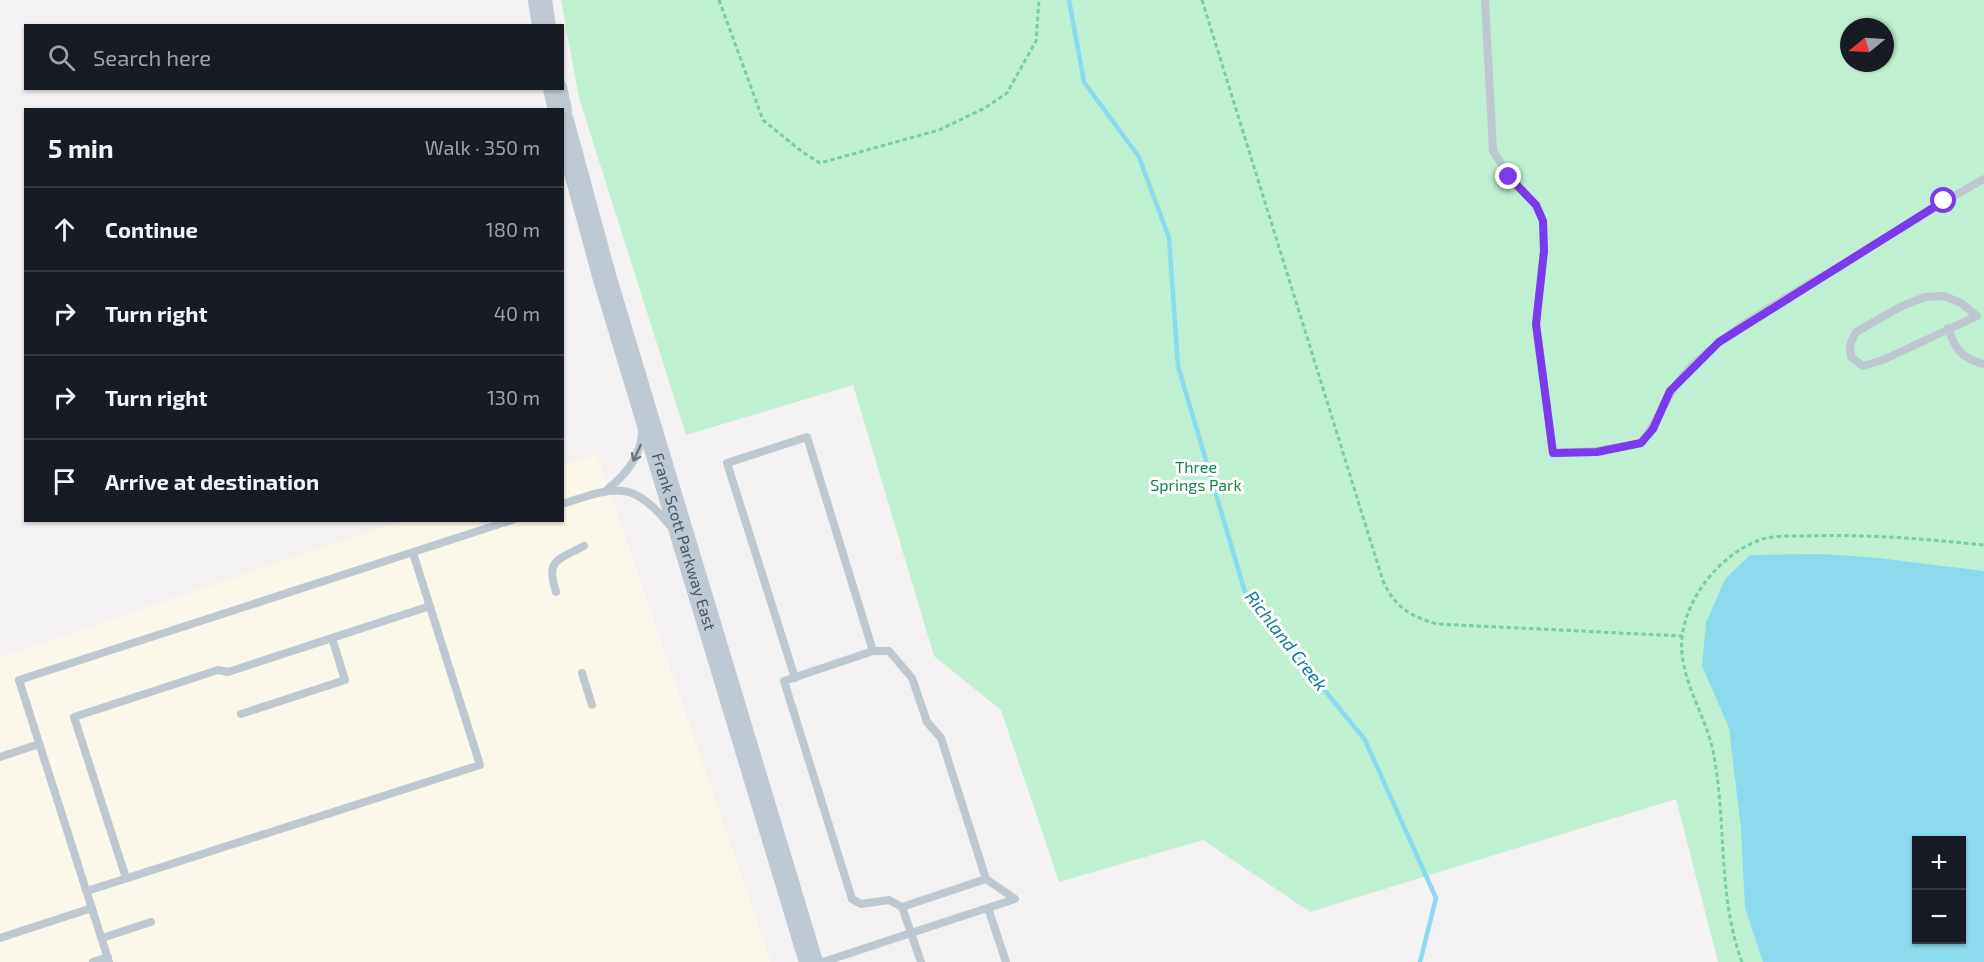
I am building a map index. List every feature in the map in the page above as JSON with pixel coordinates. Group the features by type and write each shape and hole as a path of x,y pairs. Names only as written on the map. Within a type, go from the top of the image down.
{"main road":[{"path":"540,0 544,24"},
{"path":"555,90 560,108"},
{"name":"Frank Scott Parkway East","path":"564,129 644,408 811,962"}],"lane":[{"path":"1485,0 1493,151 1509,177 1536,205 1543,221 1544,251 1536,324 1553,453 1597,452 1641,443 1653,429 1670,391 1719,342 1773,306 1984,179"},
{"path":"1944,296 1961,303 1977,315 1948,328 1883,360 1863,366 1851,357 1850,345 1856,332 1902,306 1925,297 1944,296"},
{"path":"1948,328 1954,348 1968,360 1984,364"},
{"path":"609,489 625,474 641,444 644,408"},
{"path":"795,678 727,462 807,437 873,651"},
{"path":"564,503 609,489 632,491 655,507 685,545"},
{"path":"93,962 109,960 19,680 506,522"},
{"path":"556,592 551,579 551,568 555,561 584,546"},
{"path":"87,891 480,765 413,553"},
{"path":"126,879 74,717 218,670 228,672 430,606"},
{"path":"241,714 345,680 332,638"},
{"path":"823,962 911,933 988,908 1015,899 986,879 941,738 927,722 912,678 889,651 873,651 784,681 852,899 861,904 889,900 902,907 911,933 921,962"},
{"path":"582,673 592,705"},
{"path":"0,757 39,744"},
{"path":"902,907 986,879"},
{"path":"0,939 92,908"},
{"path":"988,908 1006,962"},
{"path":"102,938 151,922"}],"path":[{"path":"719,0 763,120 801,152 820,163 939,130 985,108 1007,93 1036,41 1039,0"},
{"path":"1202,0 1390,597 1401,610 1437,624 1682,636"},
{"path":"1742,962 1736,945 1721,843 1713,750 1686,672 1682,636 1699,593 1714,570 1734,553 1760,539 1791,536 1893,536 1984,545"}],"shaded area":[{"path":"597,454 771,962 0,962 0,657 398,522 564,522 564,466"}],"green space":[{"name":"Three Springs Park","path":"561,0 1984,0 1984,962 1718,962 1676,799 1310,912 1203,840 1059,882 1001,710 934,656 853,385 686,435 579,98"}],"water":[{"path":"1822,554 1878,558 1984,571 1984,962 1763,962 1745,908 1741,828 1729,728 1702,666 1706,623 1725,579 1750,555"}],"waterway":[{"name":"Richland Creek","path":"1069,0 1084,82 1139,157 1169,238 1178,366 1245,592 1365,740 1436,898 1420,962"}],"route":[{"path":"1509,177 1536,205 1543,221 1542,282 1536,324 1553,453 1597,452 1641,443 1653,429 1670,391 1692,366 1719,342 1773,306 1944,201"}]}
